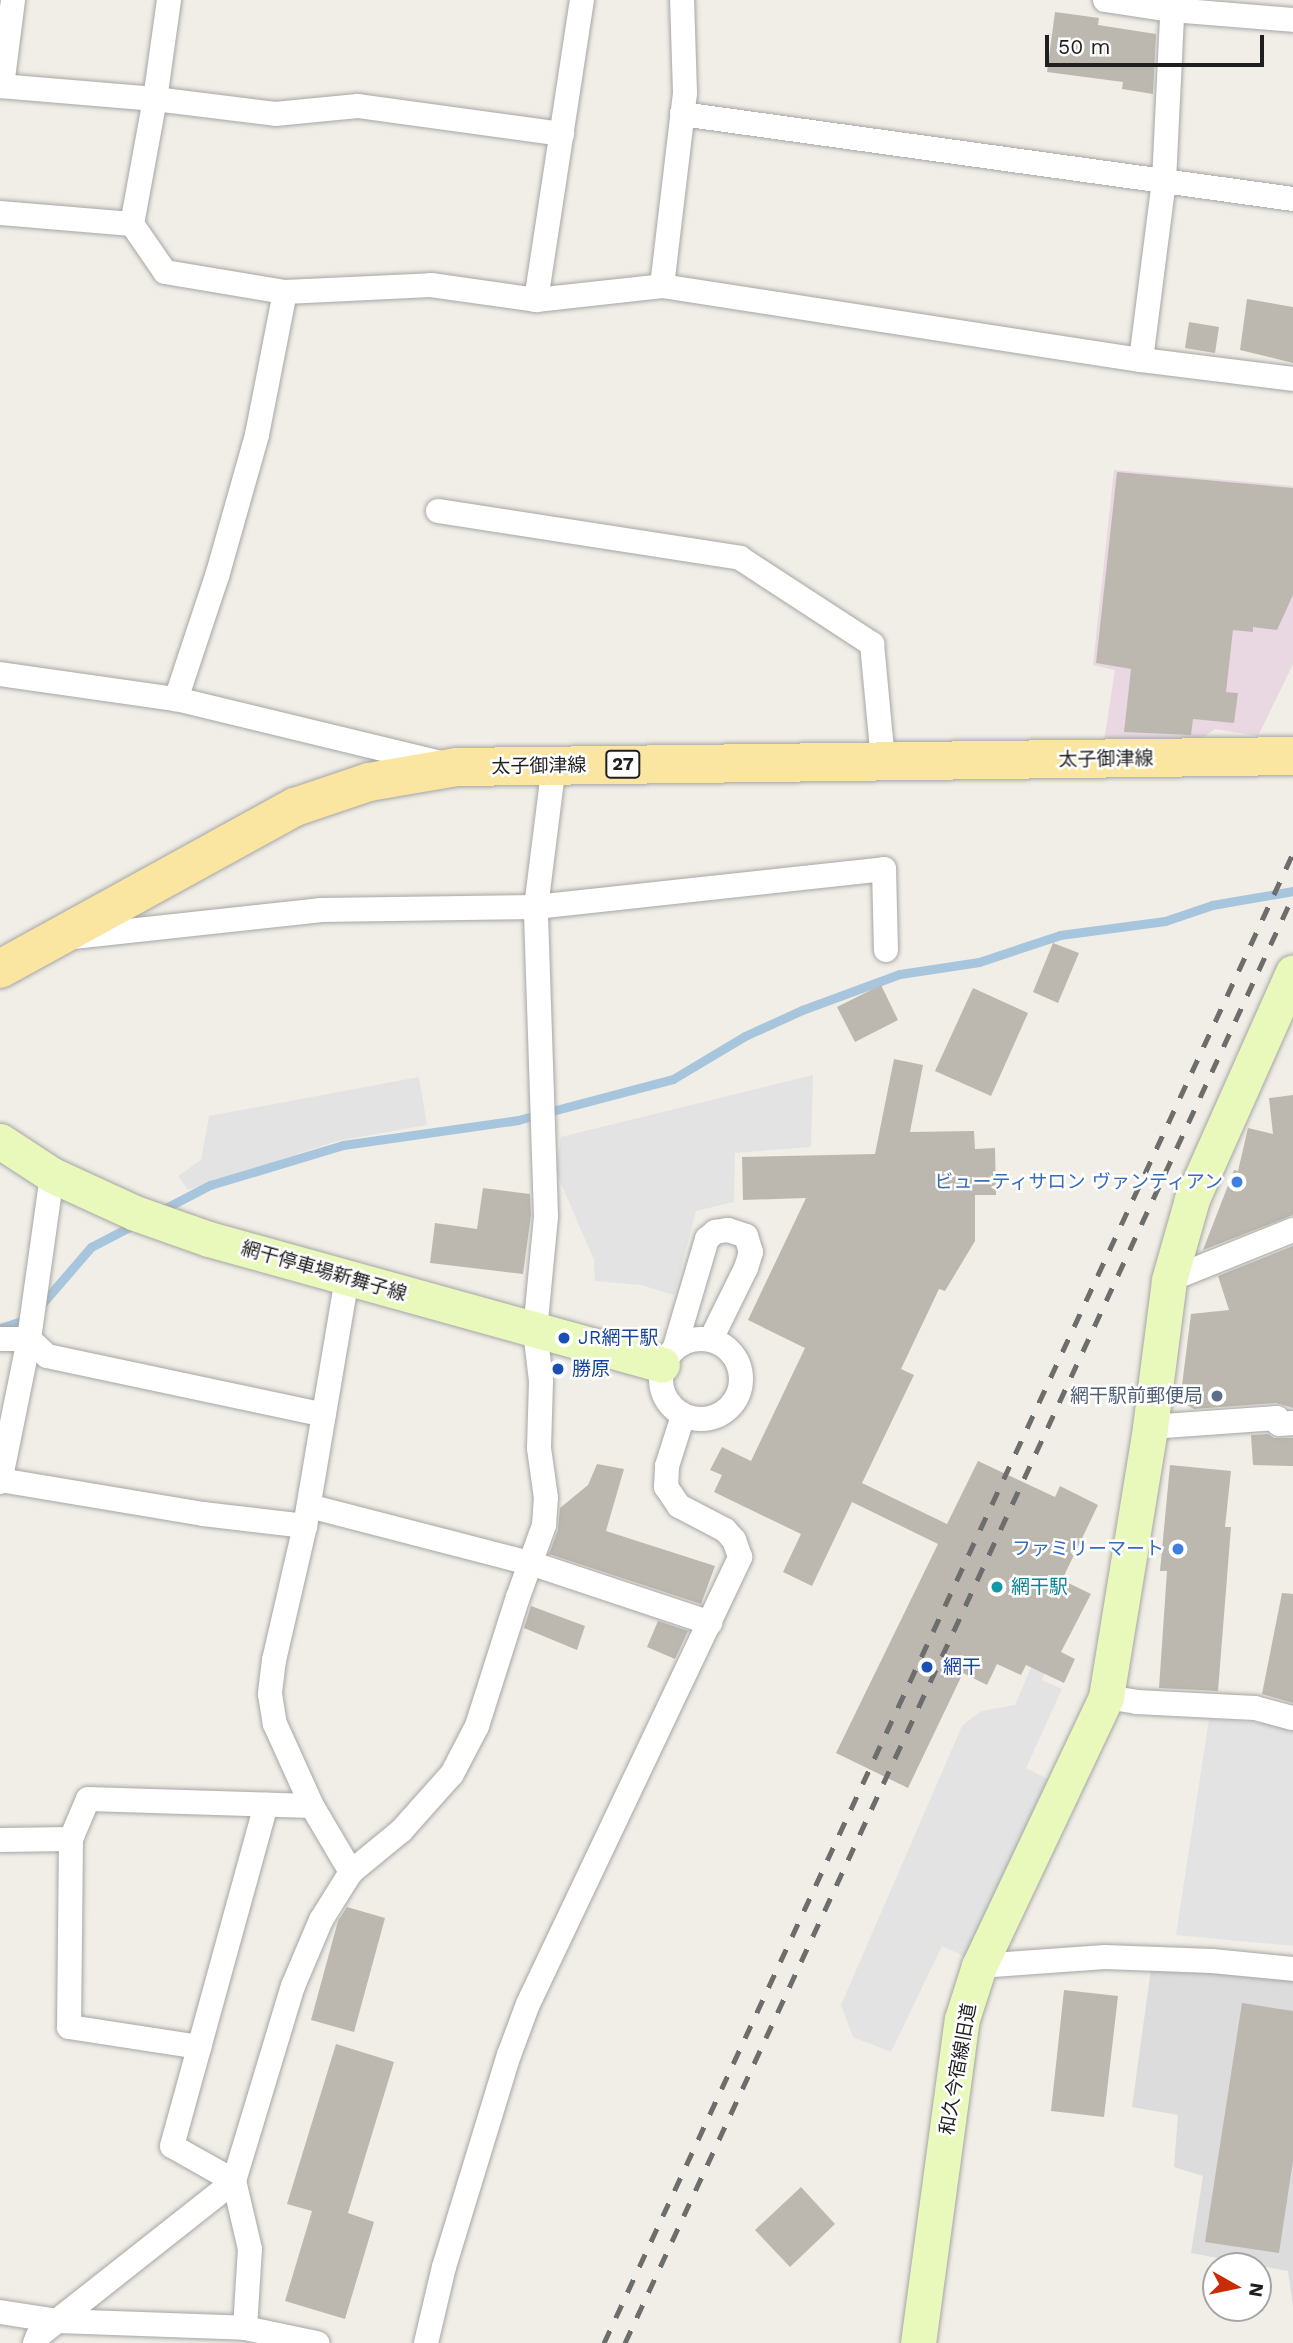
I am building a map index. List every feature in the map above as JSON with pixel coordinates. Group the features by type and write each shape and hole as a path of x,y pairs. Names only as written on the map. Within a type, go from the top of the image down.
{"main road":[{"name":"太子御津線","path":"0,969 295,807 369,782 457,767 1293,757"}],"street":[{"path":"13,0 1,86 155,99 275,114 358,106 562,134"},
{"path":"169,0 155,99 132,224 165,272 285,292 431,285 536,300 662,286 1141,360 1293,379"},
{"path":"536,300 582,0"},
{"path":"662,286 685,93 682,0"},
{"path":"1105,0 1173,5 1293,20"},
{"path":"1141,360 1164,181 1173,5"},
{"path":"682,114 1293,200"},
{"path":"0,213 132,224"},
{"path":"176,699 218,576 257,435 285,292"},
{"path":"439,511 740,558 872,644 883,761"},
{"path":"0,674 176,699 457,767"},
{"path":"245,2328 250,2249 236,2199 234,2181 293,1986 321,1920 351,1872 401,1830 452,1774 477,1726 544,1525 547,1498 539,1448 541,1381 535,1331 546,1216 536,907 554,765"},
{"path":"51,940 320,911 536,907 884,869 886,950"},
{"name":"和久今宿線旧道","path":"918,2343 962,2019 979,1966 1106,1697 1150,1427 1169,1280 1192,1199 1293,972"},
{"name":"網干停車場新舞子線","path":"0,1141 52,1175 135,1213 209,1239 535,1331 669,1356"},
{"path":"52,1175 29,1333 0,1481 203,1514 307,1516 530,1563 710,1623"},
{"path":"669,1356 699,1338 712,1339 724,1345 740,1366 739,1393 732,1405 710,1419 683,1416 666,1400 661,1389 669,1356 707,1240 715,1232 728,1230 746,1236 751,1252 712,1339"},
{"path":"1169,1280 1293,1230"},
{"path":"347,1278 307,1516 274,1660 270,1694 275,1724 312,1806 351,1872"},
{"path":"29,1333 47,1356 324,1415"},
{"path":"0,1339 29,1333"},
{"path":"426,2343 444,2267 509,2055 528,2004 740,1557 734,1540 724,1530 679,1506 666,1487 667,1466 683,1416"},
{"path":"1150,1427 1278,1418 1279,1424 1293,1423"},
{"path":"1106,1697 1136,1702 1255,1707 1293,1718"},
{"path":"199,2047 69,2027 71,1839 88,1799 312,1806"},
{"path":"234,2181 172,2146 266,1805"},
{"path":"0,1840 71,1839"},
{"path":"979,1966 1105,1957 1212,1961 1293,1969"},
{"path":"35,2343 38,2336 234,2181"},
{"path":"0,2312 58,2321 245,2328 317,2343"}],"shaded area":[{"path":"1114,470 1293,486 1293,664 1258,736 1215,729 1189,747 1103,748 1115,670 1093,665"},
{"path":"813,1075 811,1147 735,1153 734,1202 696,1211 674,1295 641,1285 595,1281 594,1260 556,1172 561,1137"},
{"path":"419,1077 427,1125 337,1141 188,1190 178,1176 201,1160 209,1116"},
{"path":"1041,1644 1055,1652 1042,1680 1062,1689 1026,1768 1050,1780 968,1958 942,1946 891,2052 853,2037 841,2005 962,1726 981,1711 1015,1705"},
{"path":"1209,1719 1293,1726 1293,1946 1176,1935"},
{"path":"1154,1947 1293,1956 1293,2307 1288,2271 1272,2268 1272,2252 1202,2252 1202,2255 1191,2253 1203,2176 1174,2167 1178,2115 1132,2107"}],"building":[{"path":"1055,12 1099,18 1098,25 1156,34 1153,94 1122,89 1123,82 1047,72"},
{"path":"1247,299 1293,307 1293,363 1240,350"},
{"path":"1189,322 1219,327 1215,353 1185,348"},
{"path":"1117,472 1293,488 1293,595 1277,630 1253,627 1253,632 1233,630 1226,692 1238,693 1234,723 1193,719 1191,735 1124,732 1131,669 1096,663"},
{"path":"1053,943 1079,953 1058,1003 1033,992"},
{"path":"881,985 898,1020 855,1042 837,1007"},
{"path":"973,988 1028,1013 991,1096 935,1071"},
{"path":"894,1059 923,1065 910,1132 974,1131 975,1149 995,1148 996,1195 975,1195 975,1241 945,1291 939,1289 901,1369 914,1375 862,1483 947,1524 978,1461 1055,1497 1060,1486 1098,1505 1062,1580 1091,1594 1061,1652 1075,1659 1064,1683 1026,1665 1021,1675 997,1664 987,1685 963,1673 908,1788 836,1753 938,1544 852,1502 812,1586 783,1572 801,1534 714,1492 722,1475 710,1470 722,1447 751,1461 805,1348 748,1320 806,1198 743,1200 742,1157 875,1154"},
{"path":"1293,1095 1293,1215 1203,1250 1234,1170 1238,1171 1248,1128 1273,1134 1269,1098"},
{"path":"483,1188 530,1194 531,1215 523,1274 430,1263 435,1223 477,1229"},
{"path":"1293,1246 1293,1408 1276,1403 1194,1409 1180,1401 1191,1314 1229,1310 1218,1276"},
{"path":"1268,1434 1274,1438 1293,1438 1293,1466 1253,1465 1251,1435"},
{"path":"597,1464 624,1469 606,1531 715,1566 701,1604 549,1554 558,1530 560,1508 588,1485"},
{"path":"1170,1465 1231,1471 1225,1527 1231,1527 1218,1691 1159,1688 1167,1571 1160,1571"},
{"path":"1282,1593 1293,1594 1293,1703 1262,1694"},
{"path":"531,1606 585,1626 577,1650 524,1628"},
{"path":"658,1621 688,1631 675,1659 647,1647"},
{"path":"347,1907 385,1918 354,2032 311,2020 338,1921"},
{"path":"1064,1990 1118,1996 1104,2117 1051,2111"},
{"path":"1242,2003 1293,2011 1293,2161 1279,2253 1205,2242"},
{"path":"336,2044 394,2062 348,2213 374,2222 345,2319 285,2301 312,2211 287,2204"},
{"path":"801,2187 835,2224 790,2267 755,2230"}],"waterway":[{"path":"158,1212 210,1185 343,1145 518,1120 673,1079 745,1036 802,1010 900,974 979,962 1060,935 1165,921 1212,905 1293,891"},
{"path":"40,1306 91,1247 137,1223"},
{"path":"0,1328 28,1319"}],"railway":[{"path":"604,2343 1293,853"},
{"path":"625,2343 1293,896"}],"place":[{"name":"ビューティサロン ヴァンティアン","path":"1237,1182"},
{"name":"JR網干駅","path":"564,1338"},
{"name":"勝原","path":"558,1369"},
{"name":"網干駅前郵便局","path":"1217,1396"},
{"name":"ファミリーマート","path":"1178,1549"},
{"name":"網干駅","path":"997,1587"},
{"name":"網干","path":"927,1667"}]}
